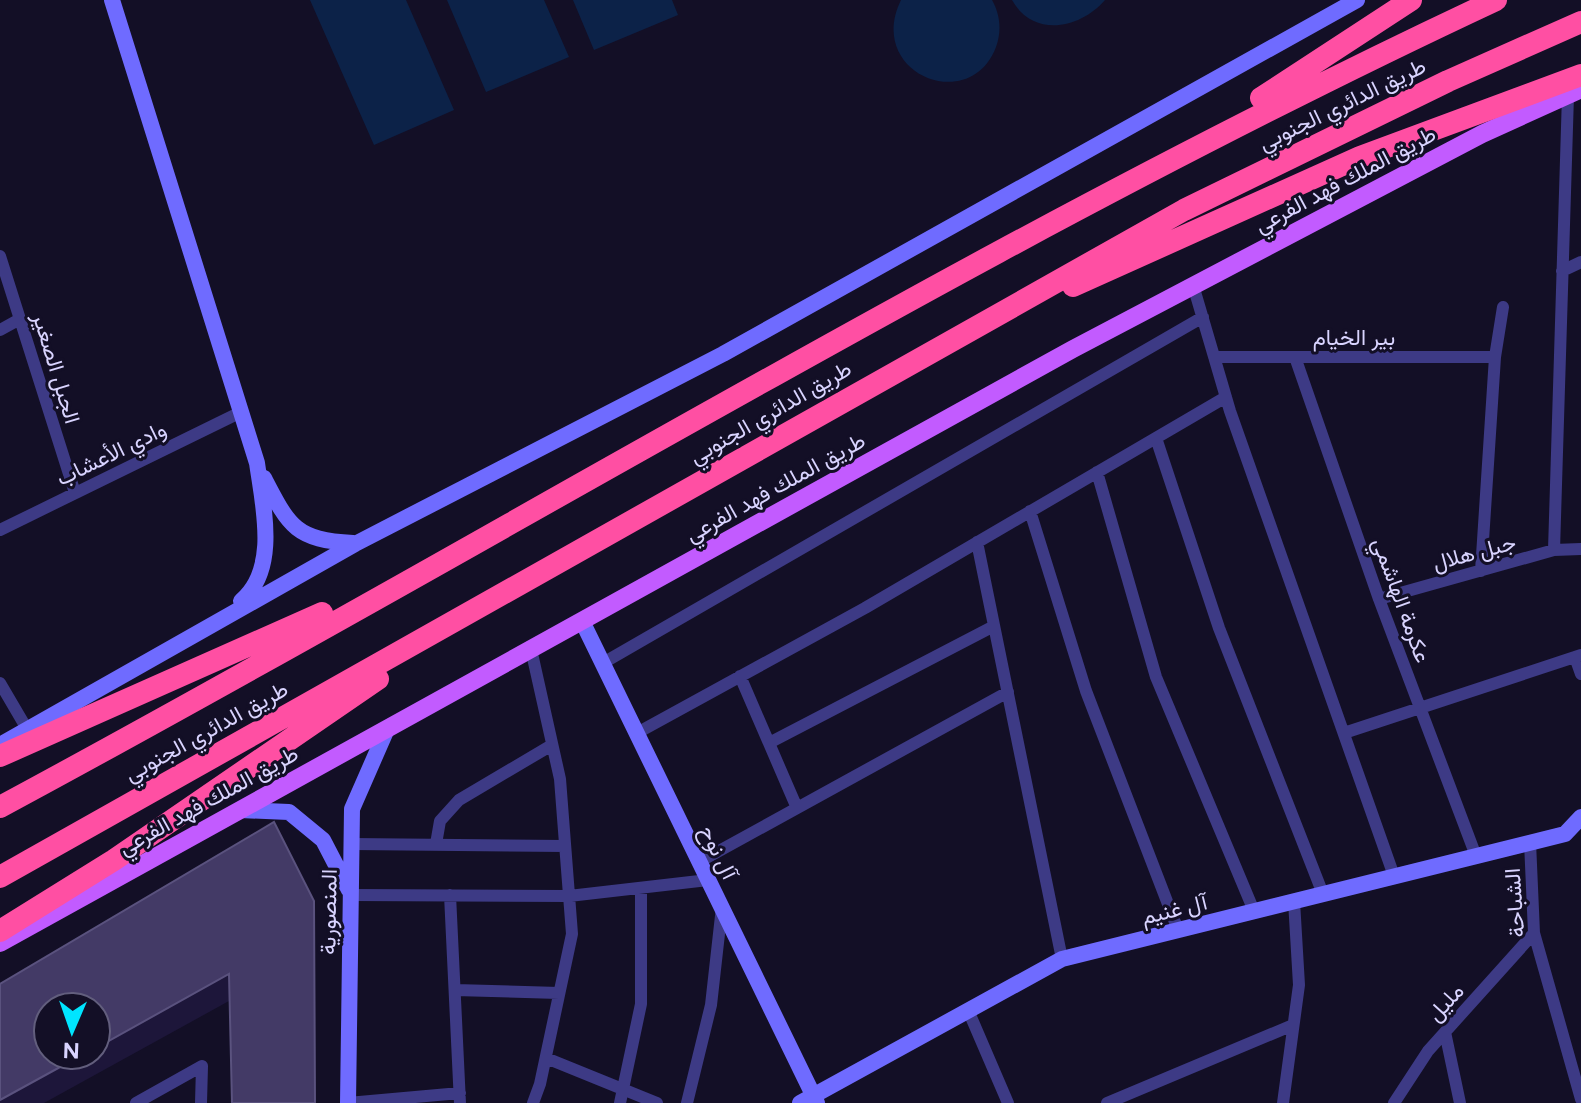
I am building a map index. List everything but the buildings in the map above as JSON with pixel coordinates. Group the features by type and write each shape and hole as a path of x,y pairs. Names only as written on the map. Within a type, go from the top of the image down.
{"highway":[{"path":"1104,194 1276,89 1411,0"},
{"name":"طريق الدائري الجنوبي","path":"0,807 1104,194 1311,86 1496,0"},
{"name":"طريق الدائري الجنوبي","path":"0,877 929,350 1184,210 1448,81 1581,22"},
{"path":"929,350 1360,157 1581,75"},
{"path":"0,756 283,631 490,534"},
{"path":"0,931 114,860 477,609"}],"main road":[{"path":"112,0 257,463 266,525 264,549 252,592 224,615"},
{"path":"0,745 224,615 723,354 1357,0"},
{"name":"طريق الملك فهد الفرعي","path":"0,943 1193,285 1482,134 1574,92"},
{"path":"257,463 287,521 308,535 355,544"},
{"name":"آل نوح","path":"582,621 722,907 810,1100"},
{"name":"المنصورية","path":"348,1103 352,809 387,729"},
{"path":"240,810 289,812 323,840 351,895"},
{"name":"آل غنيم","path":"810,1100 1062,959 1565,834 1581,817"}],"street":[{"path":"1554,550 1562,271 1574,92"},
{"name":"الجبل الصغير","path":"0,256 75,493"},
{"path":"1562,271 1581,262"},
{"path":"1193,285 1226,397 1394,876"},
{"path":"1481,571 1495,357 1503,307"},
{"path":"603,663 1203,317"},
{"path":"0,330 20,319"},
{"name":"بير الخيام","path":"1214,357 1495,357"},
{"name":"عكرمة الهاشمي","path":"1295,357 1379,599 1476,856"},
{"path":"637,733 977,542 1226,397"},
{"name":"وادي الأعشاب","path":"0,530 241,412"},
{"path":"1156,438 1219,628 1323,894"},
{"path":"1097,472 1156,677 1254,911"},
{"path":"1030,511 1086,691 1178,930"},
{"path":"977,542 1062,959"},
{"name":"جبل هلال","path":"1379,599 1554,550 1581,549"},
{"path":"769,743 994,626"},
{"path":"531,649 560,779 572,934 546,1058 533,1103"},
{"path":"1344,733 1578,656 1581,674"},
{"path":"740,676 797,808"},
{"path":"0,683 27,729"},
{"path":"699,862 1008,692"},
{"path":"436,844 440,821 459,800 552,745"},
{"name":"الشباحة","path":"1530,842 1534,933 1581,1099"},
{"path":"351,844 565,846"},
{"path":"351,895 569,896 708,880"},
{"path":"620,1103 641,1004 641,888"},
{"path":"348,1103 460,1098 450,895"},
{"path":"1283,1103 1299,985 1294,901"},
{"path":"687,1103 711,1005 722,907"},
{"name":"مليل","path":"1394,1103 1445,1032 1534,933"},
{"path":"455,990 559,993"},
{"path":"968,1010 1008,1103"},
{"path":"1107,1103 1293,1025"},
{"path":"1445,1032 1460,1103"},
{"path":"546,1058 657,1103"},
{"path":"136,1103 202,1066 201,1103"}],"water":[{"path":"310,0 406,0 454,110 374,145"},
{"path":"447,0 544,0 569,57 486,92"},
{"path":"573,0 672,0 678,15 594,50"},
{"path":"901,0 992,0 997,11 999,35 996,47 983,68 965,79 945,82 925,77 908,65 897,48 894,26"},
{"path":"1012,0 1105,0 1095,10 1071,23 1045,25 1021,12"}]}
